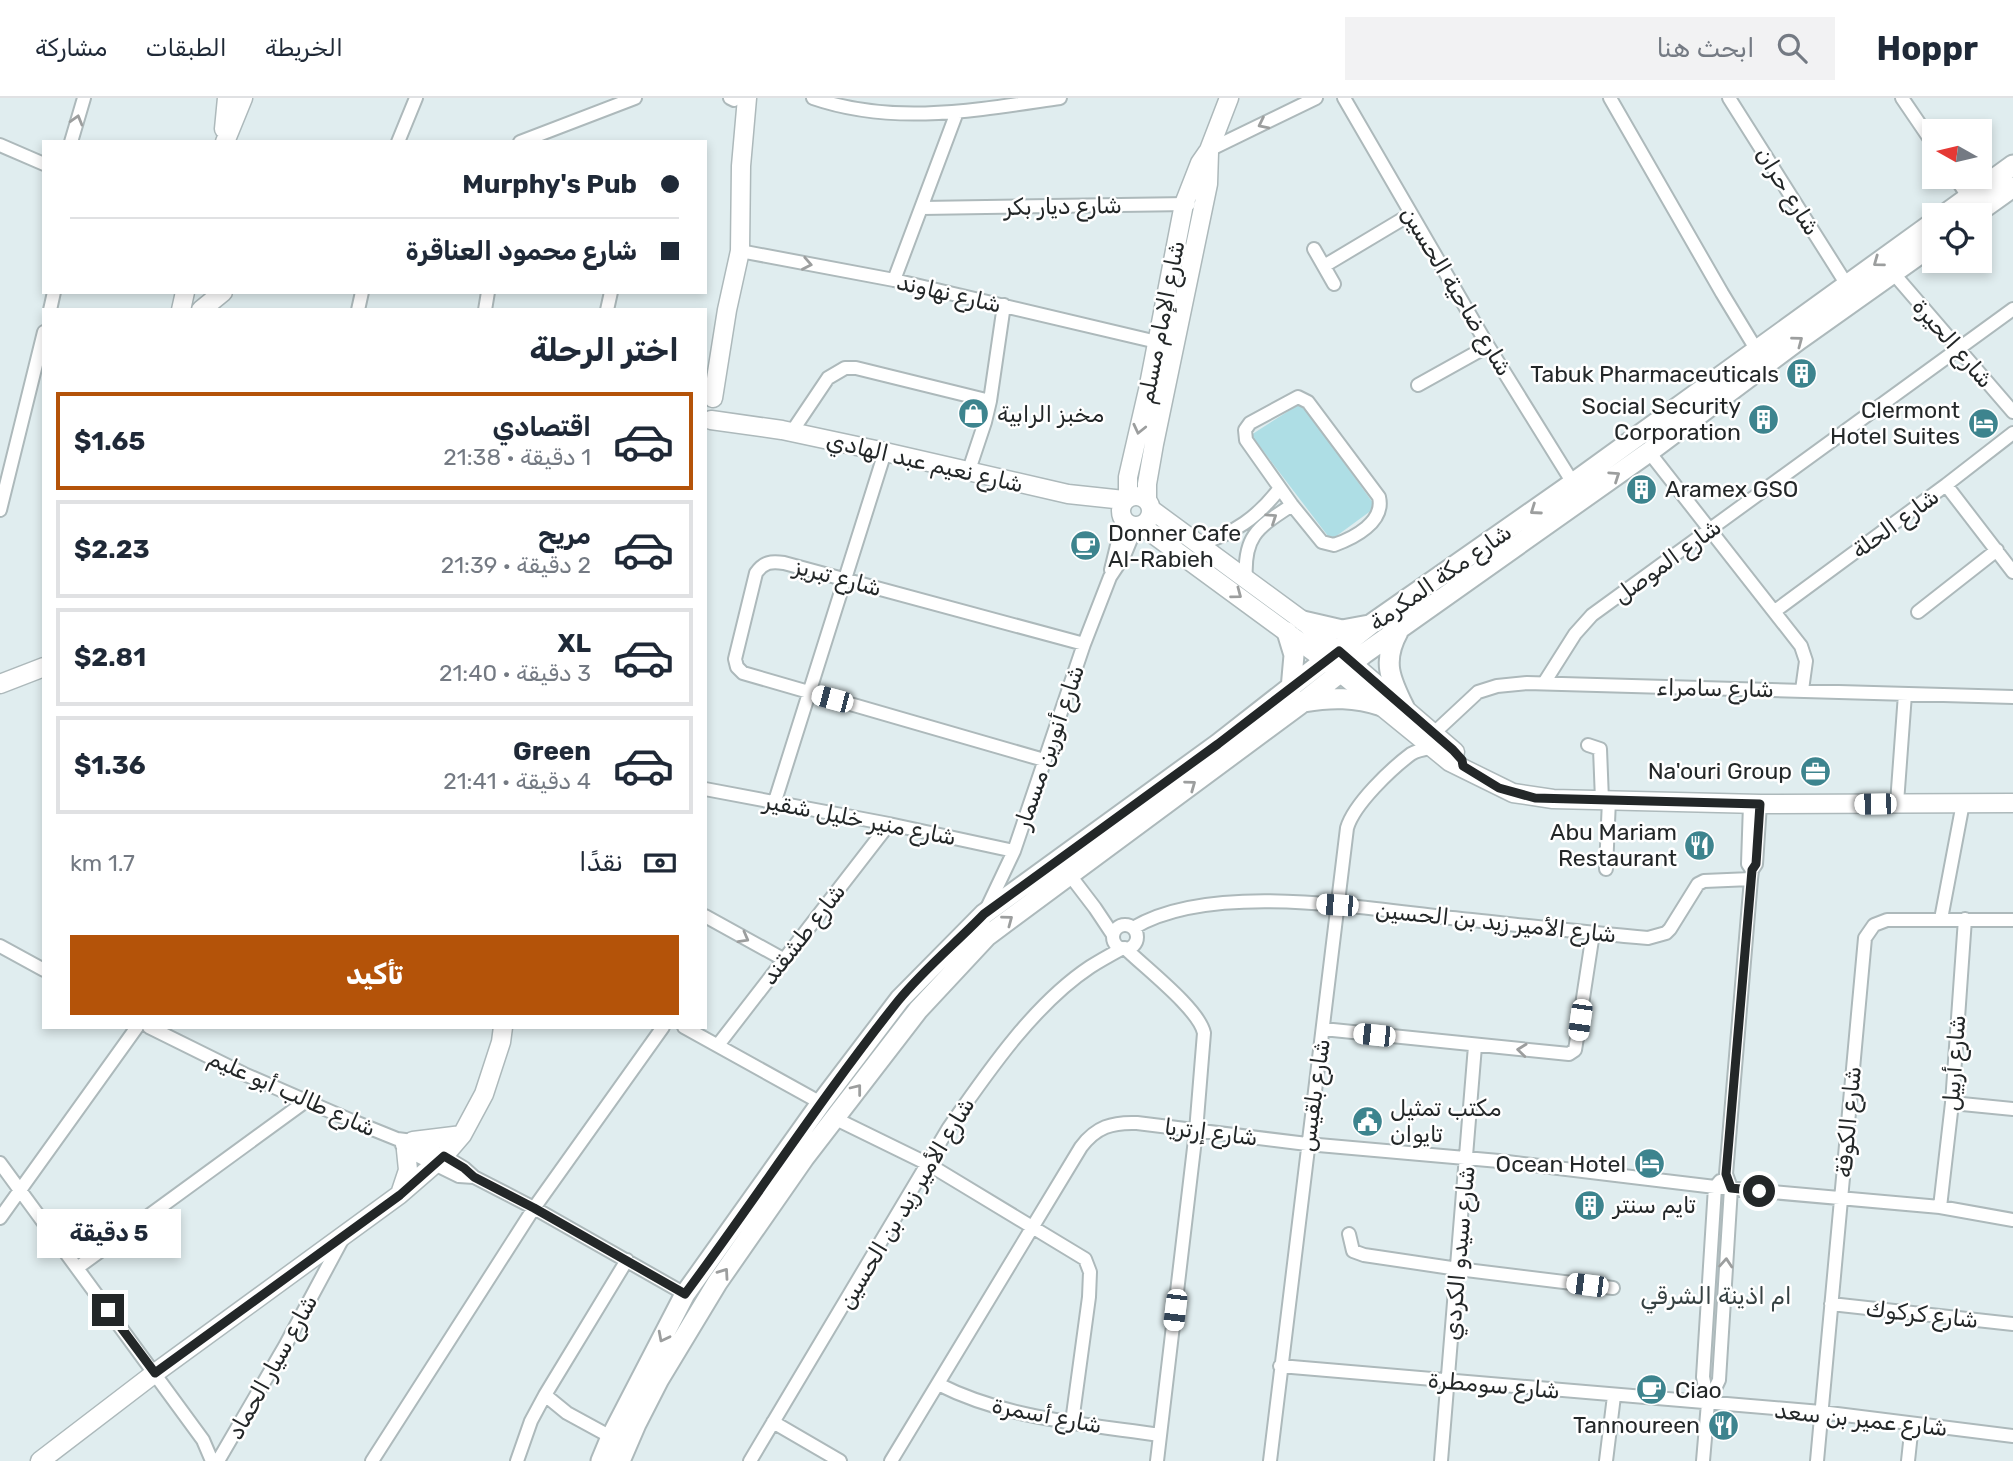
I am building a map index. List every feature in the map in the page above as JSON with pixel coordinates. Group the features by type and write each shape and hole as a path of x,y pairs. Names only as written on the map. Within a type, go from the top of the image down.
{"main road":[{"path":"1974,203 2013,165"},
{"path":"1978,203 2013,187"},
{"name":"شارع مكة المكرمة","path":"1340,662 1370,625 1573,483 1922,231"},
{"name":"شارع مكة المكرمة","path":"620,1461 659,1379 717,1283 834,1118 918,1010 987,936 1340,662 1398,632 1922,253"},
{"path":"1370,625 1342,630 1295,626 1297,695 1368,702 1382,706"},
{"path":"1398,632 1390,648 1388,664 1404,707"},
{"name":"شارع مكة المكرمة","path":"601,1461 685,1294 821,1103 900,999 984,914 1297,695"},
{"path":"635,1461 636,1424"}],"street":[{"path":"72,140 83,98"},
{"path":"224,140 227,98"},
{"path":"225,140 243,98"},
{"path":"399,140 416,98"},
{"path":"709,413 740,251 742,143 736,98"},
{"path":"813,98 870,113 957,112 1060,98"},
{"name":"شارع الإمام مسلم","path":"1134,512 1128,477 1184,204 1229,98"},
{"path":"1209,150 1317,98"},
{"name":"شارع ضاحية الحسين","path":"1344,98 1488,346 1573,483"},
{"path":"1610,98 1756,349"},
{"name":"شارع حران","path":"1729,98 1847,285"},
{"path":"1902,98 1922,127"},
{"path":"525,140 627,99"},
{"path":"894,280 957,112"},
{"path":"0,145 42,163"},
{"name":"شارع الإمام مسلم","path":"1134,512 1147,484 1208,184 1209,150"},
{"name":"شارع ديار بكر","path":"922,208 1204,204"},
{"path":"1324,265 1410,214"},
{"path":"1314,250 1334,285"},
{"name":"شارع نهاوند","path":"740,251 894,280 1157,342"},
{"name":"شارع الحيرة","path":"1894,274 2013,412"},
{"path":"184,300 202,299 217,294"},
{"path":"203,308 221,294"},
{"path":"969,470 985,422 1004,305"},
{"name":"شارع الموصل","path":"1544,683 1575,634 1591,615 2013,309"},
{"path":"707,366 727,310"},
{"path":"1,504 42,340"},
{"path":"1418,385 1488,346"},
{"path":"787,431 828,378 845,368 989,401"},
{"path":"1302,398 1308,402 1379,497 1380,511 1362,530 1343,542 1329,546 1322,542 1292,505 1249,446 1245,430 1250,423 1291,399 1302,398"},
{"name":"شارع نعيم عبد الهادي","path":"709,413 969,470 1134,512 1199,544 1246,581 1295,626"},
{"name":"شارع الحلة","path":"1775,611 1947,485 2013,433"},
{"path":"775,802 885,452"},
{"path":"1649,452 1775,611 1804,654 1806,668 1802,690"},
{"path":"1947,485 2013,572"},
{"path":"1199,544 1236,530 1258,514 1280,488"},
{"path":"1246,581 1245,556 1255,531 1292,505"},
{"name":"شارع نعيم عبد الهادي","path":"1134,512 1295,626 1340,662"},
{"name":"شارع أنورين مسمار","path":"984,914 1014,851 1084,644 1134,512"},
{"path":"1918,612 1997,550"},
{"name":"شارع تبريز","path":"1044,760 748,675 737,667 735,659 756,573 768,562 785,563 1084,644"},
{"path":"1340,662 1382,706 1428,739 1456,766 1463,766 1499,788 1522,795 1755,804 2013,803"},
{"path":"1340,662 1404,707 1428,739"},
{"path":"0,684 42,668"},
{"name":"شارع سامراء","path":"1428,739 1470,698 1484,689 1544,683 2013,697"},
{"path":"1897,803 1905,694"},
{"name":"شارع بلقيس","path":"1270,1461 1347,828 1351,816 1362,800 1428,739"},
{"path":"1588,745 1600,749 1606,800 1606,869"},
{"name":"شارع منير خليل شقير","path":"707,789 1014,851"},
{"path":"1941,919 1963,803"},
{"path":"1708,1403 1718,1380 1731,1188 1726,1174 1751,874 1756,864 1755,804"},
{"name":"شارع طشقند","path":"718,1045 889,824"},
{"path":"1069,874 1095,908 1202,1026 1204,1044 1196,1131 1157,1461"},
{"name":"شارع الأمير زيد بن الحسين","path":"750,1461 965,1103 1002,1055 1051,1000 1123,938 1164,914 1227,903 1258,901 1337,905 1648,938 1670,929 1698,884 1712,879 1751,874"},
{"path":"707,917 783,960"},
{"name":"شارع أربيل","path":"1940,1207 1952,1102 1965,919"},
{"name":"شارع الكوفة","path":"1816,1461 1865,938 1880,922 2013,920"},
{"path":"1323,1029 1569,1054 1576,1044 1593,933"},
{"path":"0,946 42,969"},
{"path":"0,1218 136,1029"},
{"name":"شارع طالب أبو عليم","path":"153,1029 244,1074 406,1143 439,1160 459,1176 474,1177 534,1208 685,1294"},
{"path":"372,1461 534,1208 662,1029"},
{"path":"688,1029 821,1103"},
{"path":"40,1461 155,1373 400,1195 439,1160 462,1135 484,1094 504,1032"},
{"name":"شارع سيدو الكردي","path":"1441,1461 1475,1045"},
{"path":"76,1268 306,1101"},
{"path":"1952,1102 2013,1109"},
{"path":"834,1118 928,1164 1079,1253 1089,1264 1089,1297 1072,1422"},
{"name":"شارع إرتريا","path":"891,1461 1081,1147 1094,1132 1120,1123 1714,1187 1940,1207 2013,1220"},
{"path":"400,1195 408,1170 406,1143 462,1135"},
{"path":"0,1163 203,1440 212,1461"},
{"path":"1703,1461 1708,1403 1703,1377 1714,1187 1726,1174"},
{"path":"1349,1234 1350,1247 1357,1253 1458,1269 1613,1288"},
{"name":"شارع سيار الحماد","path":"218,1461 345,1235"},
{"path":"517,1461 531,1422 545,1395 627,1260"},
{"name":"شارع كركوك","path":"1831,1304 2013,1324"},
{"name":"شارع سومطرة","path":"1280,1366 1708,1403"},
{"name":"شارع أسمرة","path":"938,1384 996,1408 1160,1435"},
{"path":"545,1395 567,1413 611,1437"},
{"path":"1606,1461 1614,1396"},
{"name":"شارع عمير بن سعد","path":"1708,1403 1821,1412 2013,1436"},
{"path":"773,1422 840,1461"},
{"path":"1908,1461 1912,1424"}],"shaded area":[{"path":"1301,403 1376,507 1331,540 1251,435"}],"place":[{"name":"Tabuk Pharmaceuticals","path":"1802,374"},
{"name":"مخبز الرابية","path":"974,414"},
{"name":"Social Security Corporation","path":"1764,419"},
{"name":"Clermont Hotel Suites","path":"1983,423"},
{"name":"Aramex GSO","path":"1642,489"},
{"name":"Donner Cafe Al-Rabieh","path":"1085,546"},
{"name":"Na'ouri Group","path":"1815,771"},
{"name":"Abu Mariam Restaurant","path":"1700,845"},
{"name":"مكتب تمثيل تايوان","path":"1367,1121"},
{"name":"Ocean Hotel","path":"1649,1164"},
{"name":"تايم سنتر","path":"1590,1205"},
{"name":"Ciao","path":"1652,1390"},
{"name":"Tannoureen","path":"1723,1425"}],"district":[{"name":"ام اذينة الشرقي","path":"1716,1296"}],"route":[{"path":"108,1310 155,1373 400,1195 444,1156 474,1177 685,1294 881,1023 900,999 957,940 984,914 1218,744 1339,651 1453,750 1462,760 1463,766 1499,788 1535,798 1760,804 1726,1174 1731,1188 1759,1191"}]}
